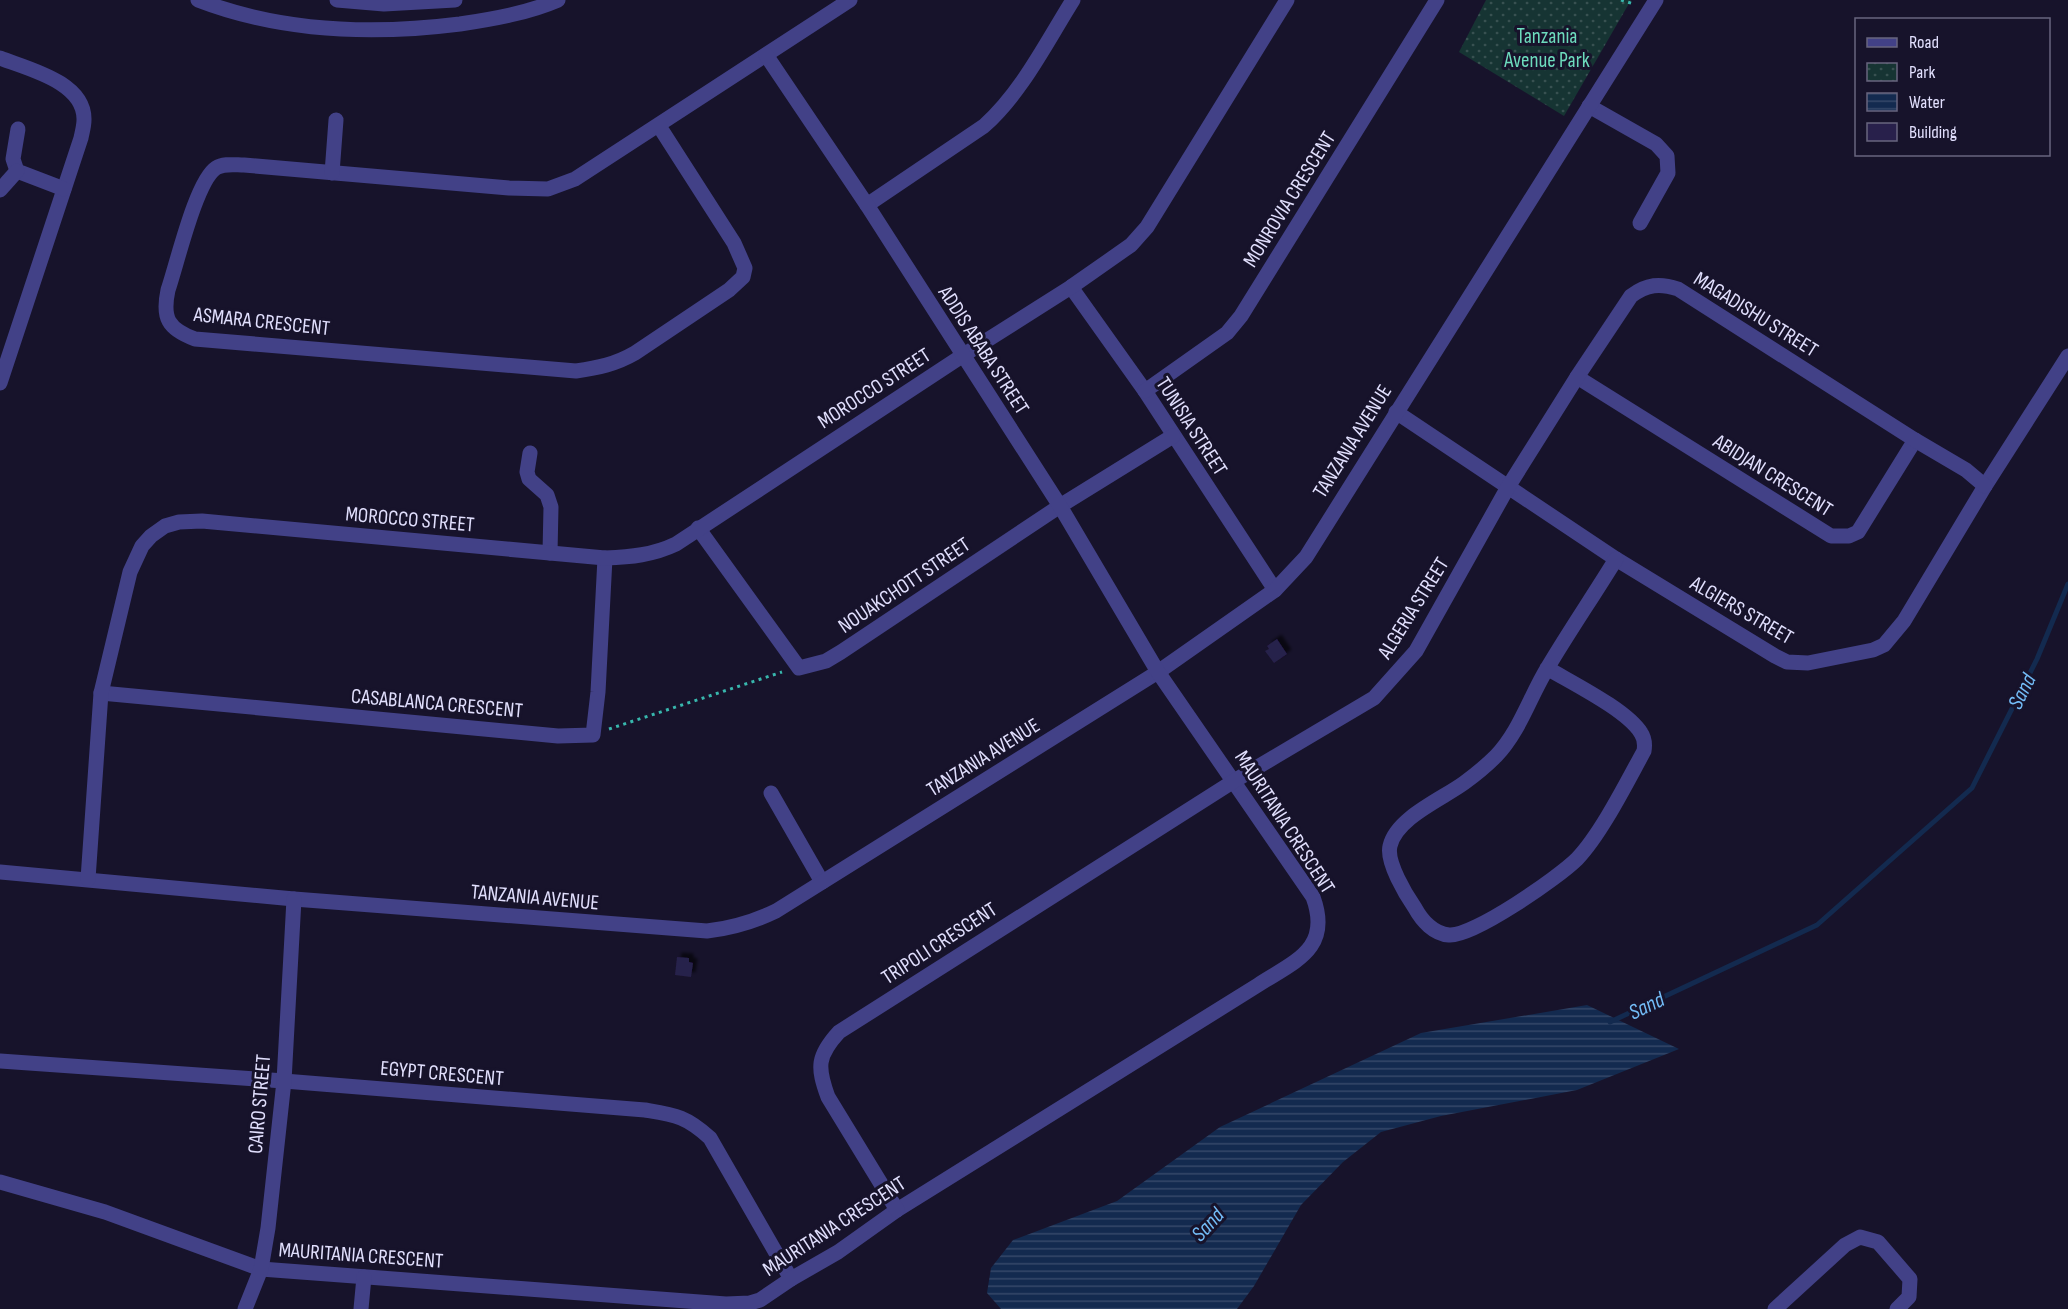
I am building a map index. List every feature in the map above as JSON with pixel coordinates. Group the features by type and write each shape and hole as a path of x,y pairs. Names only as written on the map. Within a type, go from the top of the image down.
{"street":[{"path":"198,0 258,17 309,26 355,30 423,28 488,20 558,0"},
{"path":"337,0 384,4 455,0"},
{"path":"659,126 850,0"},
{"path":"867,205 984,126 1000,111 1015,92 1073,0"},
{"path":"1071,286 1131,245 1147,227 1287,0"},
{"name":"MONROVIA CRESCENT","path":"1145,391 1227,333 1241,316 1437,0"},
{"name":"TANZANIA AVENUE","path":"0,872 294,899 707,931 729,929 752,923 822,882 1158,672 1275,590 1306,557 1656,0"},
{"name":"ADDIS ABABA STREET","path":"766,55 867,205 1060,506 1158,672"},
{"path":"0,58 68,87 80,101 85,119 81,138 0,383"},
{"path":"1589,106 1656,144 1667,156 1668,173 1640,223"},
{"path":"332,173 336,120"},
{"name":"ASMARA CRESCENT","path":"659,126 734,243 745,268 743,277 729,290 619,362 601,368 576,371 195,339 179,333 170,325 166,316 168,290 200,190 210,174 218,167 227,164 509,188 548,189 575,179 659,126"},
{"path":"16,171 13,159 18,129"},
{"path":"16,171 64,189"},
{"path":"0,190 16,171"},
{"name":"MAGADISHU STREET","path":"1508,488 1631,296 1647,286 1666,285 1678,290 1966,470 1985,486"},
{"name":"MOROCCO STREET","path":"88,879 101,693 130,572 142,546 165,526 179,522 202,521 605,558 631,557 664,550 1071,286"},
{"name":"TUNISIA STREET","path":"1071,286 1145,391 1275,590"},
{"name":"ALGIERS STREET","path":"1396,412 1616,559 1787,662 1808,663 1873,650 1884,645 1891,637 1904,621 1985,486 2068,356"},
{"name":"ABIDJAN CRESCENT","path":"1577,377 1831,536 1849,536 1858,532 1915,440"},
{"name":"NOUAKCHOTT STREET","path":"799,668 826,661 841,652 1060,506 1173,436"},
{"path":"530,453 527,472 529,479 547,495 551,507 550,553"},
{"name":"ALGERIA STREET","path":"1234,781 1374,698 1395,676 1416,651 1508,488"},
{"path":"698,528 799,668"},
{"path":"593,735 598,692 605,558"},
{"path":"1547,668 1630,720 1641,733 1645,742 1644,751 1578,859 1493,918 1462,933 1450,935 1438,932 1427,925 1415,910 1392,864 1389,847 1392,839 1406,821 1464,783 1497,755 1515,732 1547,668 1616,559"},
{"name":"MAURITANIA CRESCENT","path":"0,1182 105,1212 261,1269 364,1276 645,1304 726,1304 750,1303 760,1300 838,1252 897,1210 1302,957 1314,943 1319,930 1319,914 1313,897 1158,672"},
{"name":"CASABLANCA CRESCENT","path":"101,693 558,735 593,735"},
{"name":"TRIPOLI CRESCENT","path":"897,1210 828,1097 821,1079 819,1065 830,1042 839,1032 1234,781"},
{"path":"771,793 822,882"},
{"name":"CAIRO STREET","path":"246,1309 261,1269 268,1228 284,1081 294,899"},
{"name":"EGYPT CRESCENT","path":"0,1061 284,1081 633,1109 678,1115 694,1123 710,1138 791,1279"},
{"path":"1775,1309 1845,1245 1860,1237 1878,1242 1910,1279 1909,1297 1897,1309"},
{"path":"361,1309 364,1276"}],"path":[{"path":"593,735 799,668"}],"green space":[{"name":"Tanzania Avenue Park","path":"1486,0 1631,0 1564,116 1459,52"}],"water":[{"path":"1587,1005 1679,1049 1577,1090 1441,1116 1381,1132 1343,1162 1301,1205 1254,1286 1237,1309 1001,1309 987,1293 991,1268 1013,1240 1117,1201 1220,1127 1421,1033"}],"building":[{"path":"1277,639 1287,654 1274,663 1265,651 1269,649 1267,646"},
{"path":"677,957 689,958 689,962 693,963 691,977 675,975"}],"waterway":[{"name":"Sand","path":"1610,1022 1817,925 1972,788 2037,659 2068,584"}]}
